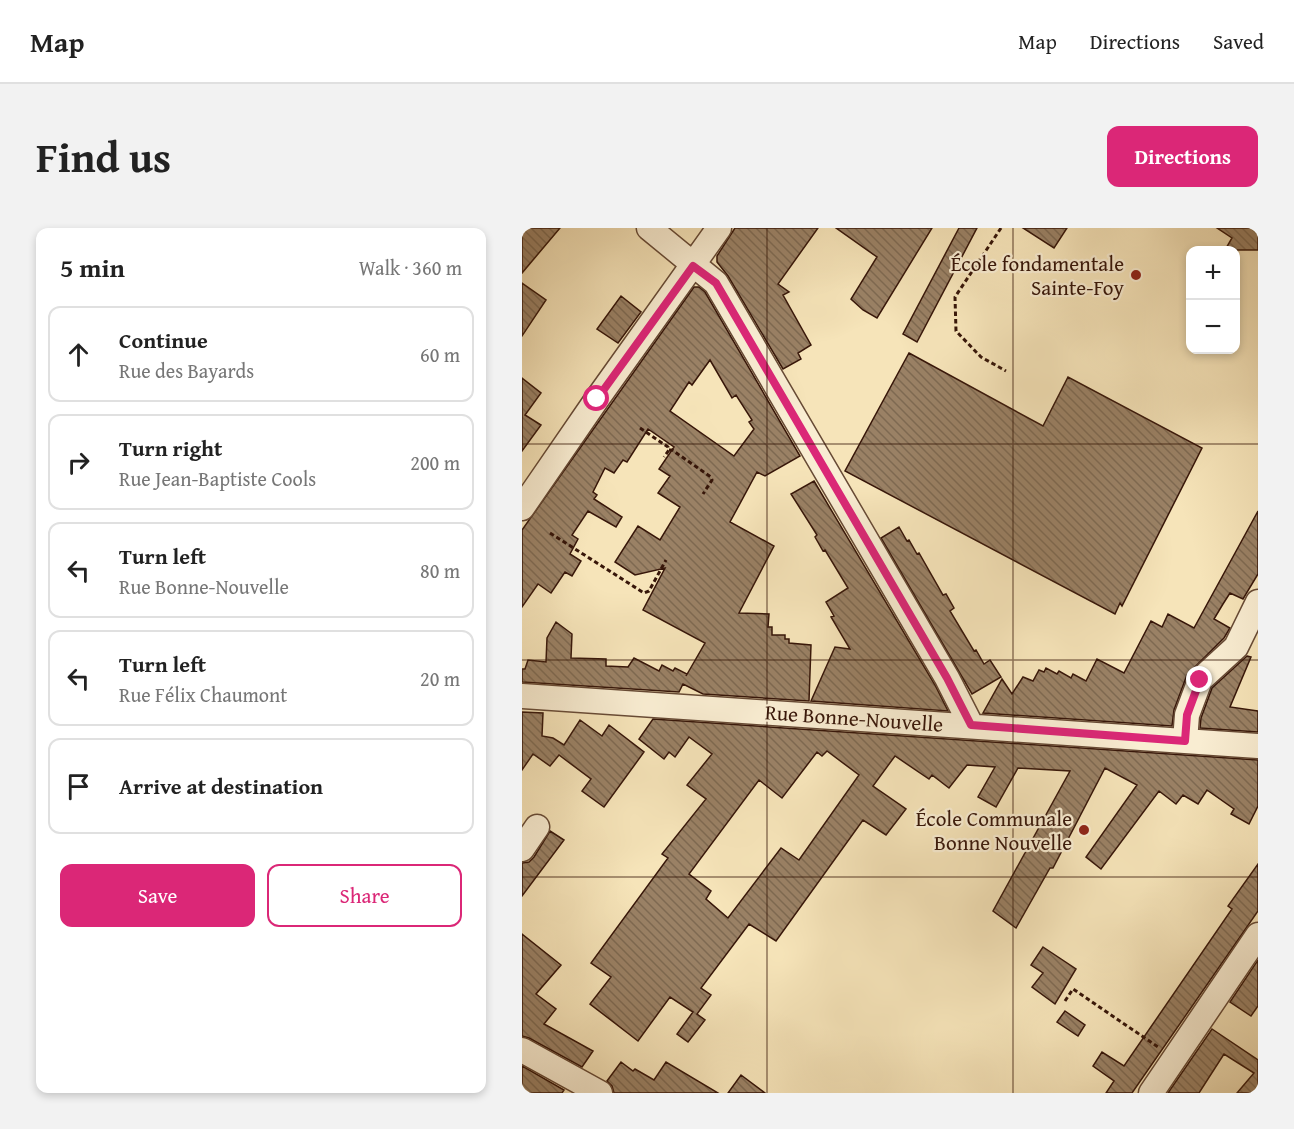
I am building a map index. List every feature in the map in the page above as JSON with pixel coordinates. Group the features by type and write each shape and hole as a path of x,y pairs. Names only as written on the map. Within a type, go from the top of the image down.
{"street":[{"path":"649,228 716,283 947,678 971,725"},
{"path":"522,508 719,228"},
{"path":"1185,741 1187,715 1200,680 1236,647 1258,602"},
{"name":"Rue Bonne-Nouvelle","path":"522,696 1258,746"},
{"path":"522,849 537,827"},
{"path":"1151,1093 1258,935"},
{"path":"522,1050 600,1093"}],"path":[{"path":"1001,228 956,297 956,331 981,357 1006,371"},
{"path":"640,428 711,477 712,480 704,495"},
{"path":"664,457 669,450"},
{"path":"550,533 644,593 649,591 666,560"},
{"path":"1065,1001 1073,989 1175,1058"}],"building":[{"path":"522,228 560,228 522,273"},
{"path":"735,228 818,228 778,284 789,292 783,295 811,345 798,353 801,359 783,369 728,276 717,262 717,256"},
{"path":"836,228 932,228 877,318 863,310 851,299 877,257"},
{"path":"959,228 977,228 917,342 903,334"},
{"path":"1023,228 1067,228 1054,248"},
{"path":"1217,228 1258,228 1258,250 1240,250 1240,246 1227,246 1232,238"},
{"path":"522,283 546,300 522,336"},
{"path":"694,287 699,287 705,292 800,456 765,476 757,472 730,522 774,546 739,613 769,614 768,627 772,627 772,635 785,635 789,643 811,645 809,701 703,694 683,684 679,692 522,682 522,669 525,669 528,660 546,662 547,638 556,622 572,634 571,658 606,659 606,666 628,667 634,658 659,671 662,665 673,671 675,668 687,674 686,676 705,643 643,610 665,568 635,575 615,562 638,526 660,540 680,507 658,493 670,476 659,469 674,447 648,429 627,462 623,460 614,473 605,468 593,492 597,495 594,499 622,517 616,527 588,511 572,535 578,539 570,554 581,561 572,576 565,572 551,593 538,584 522,607 522,530","holes":["710,360 732,398 736,395 752,420 749,422 754,429 734,456 670,411 689,382 692,385"]},
{"path":"621,296 641,312 618,343 597,329"},
{"path":"909,353 1043,426 1068,377 1202,448 1122,606 1120,603 1115,614 845,471"},
{"path":"522,378 541,393 525,415 541,425 522,451"},
{"path":"814,481 935,685 948,711 811,701 835,647 850,649 831,617 834,616 826,602 848,588 825,550 823,551 815,537 817,535 791,494"},
{"path":"1258,511 1258,574 1243,599 1230,593 1214,619 1230,628 1224,638 1187,675 1174,710 1172,726 983,713 1002,679 1012,694 1023,677 1033,681 1039,670 1044,672 1046,668 1057,674 1059,671 1071,678 1073,674 1086,681 1097,659 1124,673 1151,621 1162,627 1168,614 1194,628"},
{"path":"899,527 917,554 919,553 943,595 946,594 954,608 950,611 974,651 976,650 984,664 990,660 1001,677 972,694 881,538"},
{"path":"1247,656 1251,657 1230,707 1258,711 1258,732 1200,728 1201,718 1212,688"},
{"path":"522,712 543,713 542,736 553,738 564,745 580,720 602,736 609,725 644,752 604,807 582,791 591,779 559,755 550,766 533,754 522,770"},
{"path":"653,719 1258,760 1258,806 1249,824 1231,814 1234,809 1207,790 1198,804 1183,795 1176,804 1159,791 1101,869 1086,857 1137,785 1105,768 1053,868 1050,868 1016,928 993,911 1070,771 1018,768 996,807 978,797 995,767 967,765 949,788 932,775 929,779 895,756 873,786 906,809 886,835 863,820 776,941 749,924 701,988 711,995 697,1014 705,1020 688,1042 677,1034 693,1012 670,997 638,1041 590,1004 611,977 591,963 668,858 662,854 706,799 687,785 712,754 689,737 675,757 669,752 664,759 639,739","holes":["827,751 859,775 799,860 781,848 728,918 706,899 711,891 689,874 759,780 782,798 817,752 822,756"]},
{"path":"550,831 564,840 522,896 522,863 529,862 534,857"},
{"path":"1258,864 1258,911 1132,1093 1106,1093 1114,1081 1093,1066 1102,1052 1124,1066 1232,909 1228,906"},
{"path":"522,934 561,965 536,994 556,1009 544,1024 593,1051 582,1067 522,1036"},
{"path":"1043,947 1076,969 1055,1004 1032,987 1043,973 1031,965"},
{"path":"1258,960 1258,1006 1251,1016 1230,1002"},
{"path":"1065,1011 1085,1025 1078,1036 1057,1022"},
{"path":"1212,1029 1258,1060 1258,1093 1237,1093 1254,1073 1224,1054 1199,1093 1168,1093"},
{"path":"621,1062 633,1071 635,1069 654,1080 666,1062 718,1093 614,1093 607,1081"},
{"path":"522,1066 564,1090 562,1093 522,1093"},
{"path":"741,1075 765,1093 728,1093"}],"place":[{"name":"École fondamentale Sainte-Foy","path":"1136,275"},
{"name":"École Communale Bonne Nouvelle","path":"1084,830"}],"route":[{"path":"597,399 693,266 716,283 947,678 971,725 1185,741 1187,715 1200,680"}]}
